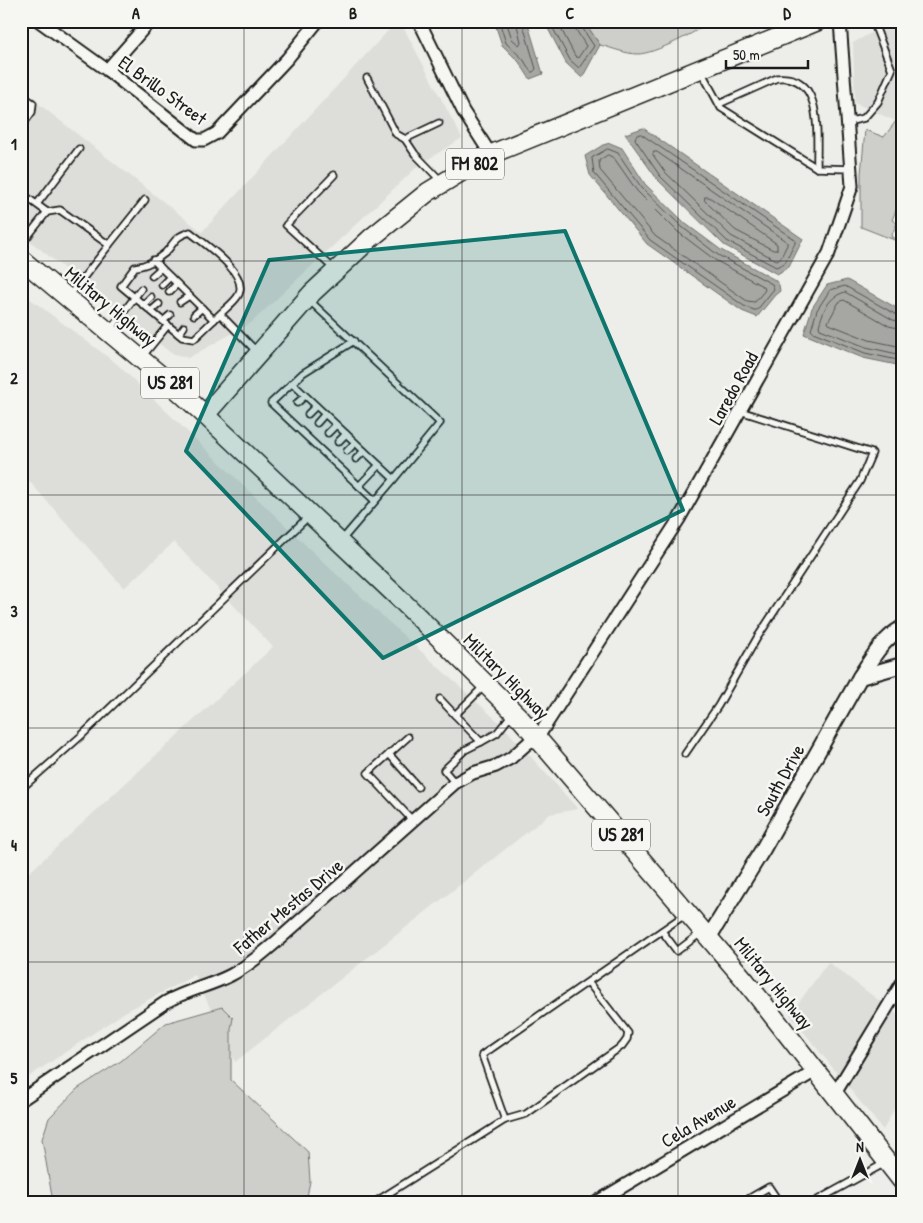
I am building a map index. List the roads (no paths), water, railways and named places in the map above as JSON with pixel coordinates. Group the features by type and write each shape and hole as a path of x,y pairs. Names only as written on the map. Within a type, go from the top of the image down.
{"main road":[{"name":"FM 802","path":"205,415 308,298 371,238 428,192 489,155 818,21"},
{"name":"Military Highway","path":"21,259 205,415 487,684 538,737 706,934 817,1070 834,1095 902,1181"}],"street":[{"name":"El Brillo Street","path":"39,21 196,140 204,140 217,133 287,58 318,21"},
{"path":"106,70 150,21"},
{"path":"419,21 463,111 486,146 489,155"},
{"name":"Laredo Road","path":"538,737 679,519 829,253 852,186 840,21"},
{"name":"South Drive","path":"706,934 763,849 876,651 889,636 902,628"},
{"path":"860,677 902,665"},
{"name":"Father Mestas Drive","path":"21,1100 166,1002 182,993 230,976 246,966 276,942 455,783 473,773 496,766 512,758 528,743 538,737"},
{"path":"834,1095 902,984"},
{"name":"Cela Avenue","path":"597,1202 817,1070"}],"lane":[{"path":"847,122 864,118 878,102 892,70 872,21"},
{"path":"700,69 721,108 817,168 851,169"},
{"path":"719,104 777,78 786,77 804,86 811,95 815,107 817,168"},
{"path":"367,78 396,134 405,139 415,154 443,183"},
{"path":"21,95 33,103 32,112 21,126"},
{"path":"405,139 439,123"},
{"path":"37,204 79,149"},
{"path":"334,175 286,225 336,271"},
{"path":"21,193 47,212"},
{"path":"68,297 145,200"},
{"path":"21,245 47,212 60,210 109,245"},
{"path":"190,232 234,269 240,281 239,294 194,339 182,337 121,286 135,268 144,266 153,260 164,253 178,236 190,232"},
{"path":"153,260 214,320"},
{"path":"152,276 160,268"},
{"path":"162,285 170,277"},
{"path":"169,292 178,284"},
{"path":"108,331 141,289"},
{"path":"180,302 189,296"},
{"path":"143,305 151,297"},
{"path":"308,298 440,423 340,542"},
{"path":"151,311 159,304"},
{"path":"194,314 202,308"},
{"path":"141,359 170,314"},
{"path":"220,314 259,354"},
{"path":"179,334 184,327"},
{"path":"354,341 303,373 270,403 298,424 375,501"},
{"path":"292,383 394,479"},
{"path":"297,404 305,396"},
{"path":"308,414 316,406"},
{"path":"685,754 718,706 757,638 860,481 872,453 740,411"},
{"path":"317,423 325,414"},
{"path":"328,433 336,425"},
{"path":"338,442 346,434"},
{"path":"347,451 355,443"},
{"path":"356,459 364,451"},
{"path":"359,486 379,465"},
{"path":"21,789 81,736 311,515"},
{"path":"455,716 487,684"},
{"path":"440,699 481,742"},
{"path":"455,783 444,770 465,750 497,733 514,712"},
{"path":"408,737 368,773 413,821"},
{"path":"389,754 418,787"},
{"path":"505,1120 482,1056 688,913"},
{"path":"662,931 677,950 706,934"},
{"path":"375,1202 505,1120 526,1114 622,1046 628,1039 628,1033 588,982"},
{"path":"814,1202 886,1162"},
{"path":"743,1202 768,1187 779,1202"}],"water":[{"path":"494,21 527,21 543,74 530,79 519,62 502,45"},
{"path":"544,21 584,21 600,45 582,78 566,63"},
{"path":"643,128 803,239 789,267 777,274 724,245 657,179 625,134"},
{"path":"610,143 622,148 645,184 686,224 721,250 775,280 779,285 780,291 757,317 742,311 647,244 590,175 585,156"},
{"path":"847,280 902,311 902,366 863,358 804,334 812,308 827,285"}]}
